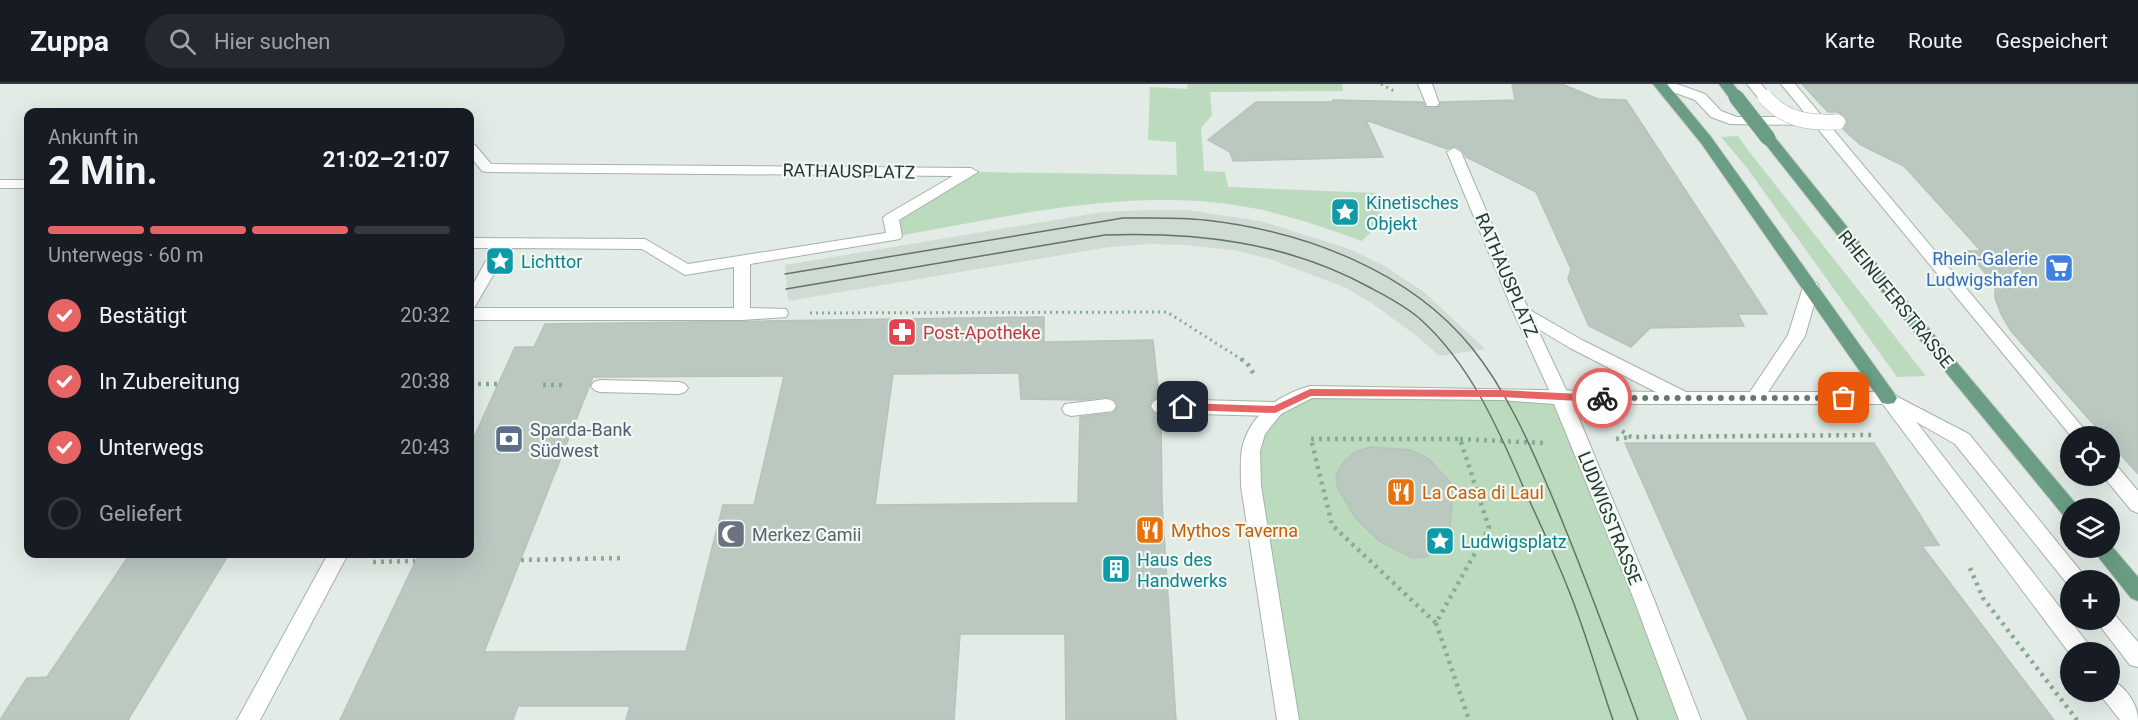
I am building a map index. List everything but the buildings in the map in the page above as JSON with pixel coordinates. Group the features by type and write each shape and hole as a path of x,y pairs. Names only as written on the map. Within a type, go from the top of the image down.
{"main road":[{"path":"1662,84 1706,140 1888,398"},
{"name":"RHEINUFERSTRASSE","path":"1726,84 1942,356 2060,498"},
{"path":"2109,558 2138,592"}],"street":[{"path":"1425,84 1432,103"},
{"path":"1662,84 1700,97 1716,114 1735,121 1831,121"},
{"path":"1754,84 1774,109 1796,120 1811,123 1831,121"},
{"path":"1788,84 1831,121 2073,426"},
{"name":"RATHAUSPLATZ","path":"1454,152 1521,311 1561,398"},
{"name":"RATHAUSPLATZ","path":"474,153 487,168 971,172 891,218 894,237 685,270 645,244 474,243"},
{"path":"0,184 24,184"},
{"path":"474,297 504,243"},
{"path":"742,261 742,314"},
{"path":"1755,398 1796,336 1810,287"},
{"path":"1521,311 1576,344 1685,398"},
{"path":"474,314 780,313"},
{"path":"600,386 679,388"},
{"path":"1288,720 1251,486 1251,451 1256,432 1275,410 1310,392 1501,394 1561,398 1888,398 1962,439 2068,570"},
{"name":"LUDWIGSTRASSE","path":"1561,398 1643,597 1690,720"},
{"path":"1888,398 2073,642"},
{"path":"1071,409 1107,406"},
{"path":"1160,406 1275,410"},
{"path":"2120,484 2138,505"},
{"path":"248,720 336,558"},
{"path":"2115,630 2138,658"},
{"path":"2119,702 2134,720"}],"path":[{"path":"780,313 1167,312 1247,363 1275,410"},
{"path":"474,384 499,384"},
{"path":"1436,623 1489,528 1460,439 1311,439 1332,525 1436,623 1469,720"},
{"path":"521,560 625,558"}],"shaded area":[{"path":"1187,210 1260,221 1350,249 1386,267 1424,292 1485,349 1439,356 1418,337 1373,304 1344,287 1270,259 1233,250 1185,245 1152,244 1109,247 788,301 785,265 1102,212"}],"green space":[{"path":"1188,84 1342,84 1343,91 1210,92 1212,115 1201,128 1204,171 1225,172 1228,187 1377,193 1382,221 1362,241 1306,222 1248,207 1170,200 1131,201 1053,209 898,236 894,218 975,172 1177,175 1176,142 1148,140 1150,87 1187,89"},
{"path":"1738,136 1926,376 1897,377 1747,168 1721,137"},
{"name":"Ludwigsplatz","path":"1310,392 1561,398 1690,720 1288,720 1251,486 1256,432"}],"tram line":[{"path":"785,274 1123,218 1185,218 1242,225 1279,234 1352,259 1386,276 1417,297 1446,321 1472,348 1495,380 1515,415 1560,516 1638,720"},
{"path":"786,289 1105,235 1174,236 1241,243 1306,259 1369,287 1395,301 1419,318 1453,355 1481,398 1505,445 1564,578 1613,720"}],"way so far":[{"path":"1602,398 1844,398"}],"place":[{"name":"Kinetisches Objekt","path":"1345,212"},
{"name":"Lichttor","path":"500,261"},
{"name":"Rhein-Galerie Ludwigshafen","path":"2059,268"},
{"name":"Post-Apotheke","path":"902,332"},
{"name":"Sparda-Bank Südwest","path":"509,439"},
{"name":"La Casa di Laul","path":"1401,492"},
{"name":"Mythos Taverna","path":"1150,530"},
{"name":"Merkez Camii","path":"731,534"},
{"name":"Ludwigsplatz","path":"1440,541"},
{"name":"Haus des Handwerks","path":"1116,569"}],"route":[{"path":"1183,407 1275,410 1310,392 1501,394 1602,398"}]}
